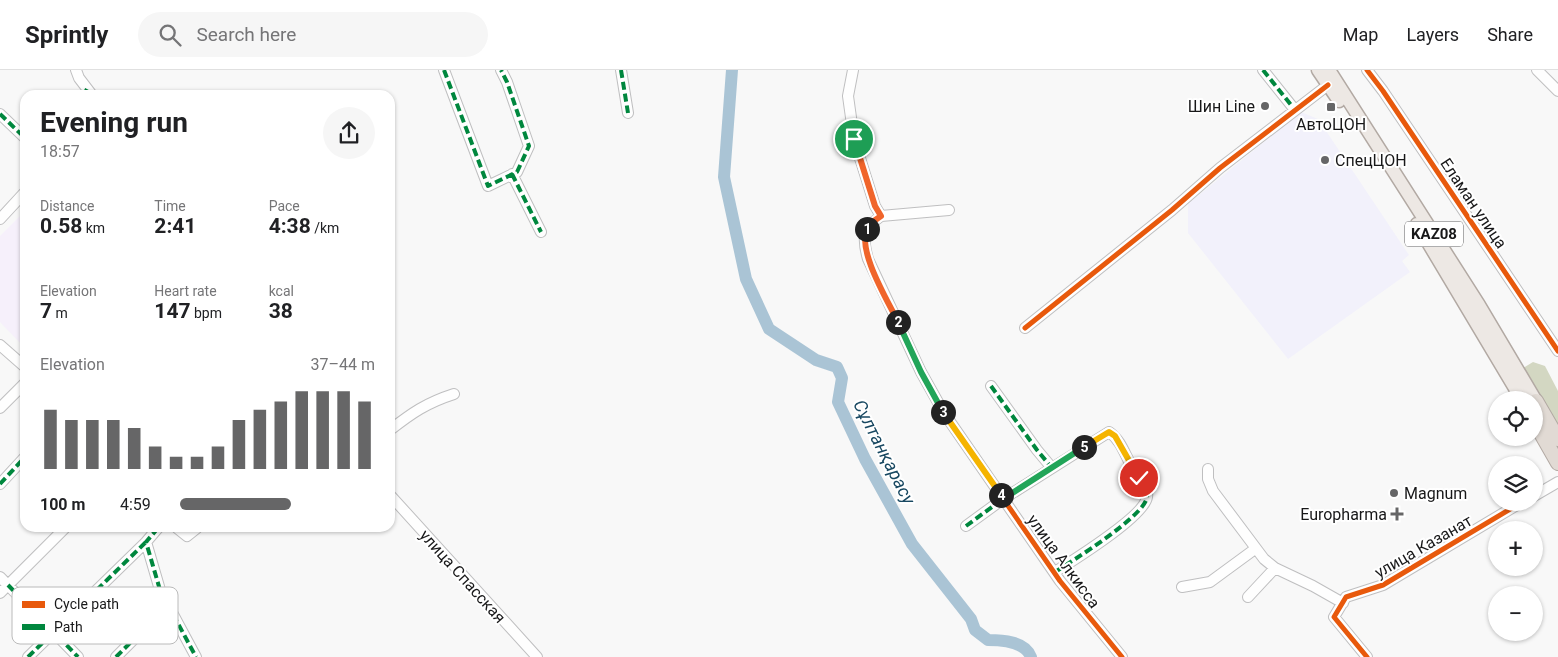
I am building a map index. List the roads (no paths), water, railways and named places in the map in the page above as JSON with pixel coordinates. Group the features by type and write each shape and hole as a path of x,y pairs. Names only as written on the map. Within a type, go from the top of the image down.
{"highway":[{"name":"KAZ08","path":"1543,419 1558,439"},
{"path":"1543,437 1558,463"}],"main road":[{"name":"KAZ08","path":"1318,70 1523,391"},
{"name":"KAZ08","path":"1329,70 1479,305 1524,391"}],"street":[{"path":"76,70 86,90"},
{"path":"444,70 488,186 518,172 529,146 501,70"},
{"path":"621,70 628,113"},
{"path":"853,70 848,96 854,139 875,206 881,216 949,210"},
{"path":"1263,70 1295,110"},
{"name":"Еламан улица","path":"1367,70 1558,349"},
{"path":"1537,70 1558,91"},
{"path":"1025,328 1172,210 1220,168 1328,85"},
{"path":"0,114 20,133"},
{"path":"512,174 541,232"},
{"path":"0,219 20,197"},
{"name":"улица Алкисса","path":"881,216 871,223 866,232 864,245 868,259 921,372 944,413 1060,581 1122,657"},
{"path":"0,345 20,363"},
{"path":"991,386 1052,468"},
{"path":"0,408 20,388"},
{"path":"395,426 420,408 454,394"},
{"path":"966,526 1003,499 1109,432 1115,436 1131,466 1146,486 1148,497 1139,512 1104,540 1055,572"},
{"path":"0,484 20,462"},
{"path":"1208,469 1208,479 1213,491 1254,549 1264,560 1275,568 1343,603 1334,617 1367,657"},
{"path":"1543,491 1558,482"},
{"name":"улица Спасская","path":"395,501 537,657"},
{"name":"улица Казанат","path":"1343,603 1346,597 1383,585 1507,511"},
{"path":"0,593 61,532"},
{"path":"99,587 155,532"},
{"path":"182,532 186,536 192,532"},
{"path":"146,542 159,587"},
{"path":"1182,587 1210,582 1254,549"},
{"path":"1248,597 1275,568"},
{"path":"0,577 12,589"},
{"path":"178,624 196,657"},
{"path":"28,657 41,644"},
{"path":"66,644 78,657"},
{"path":"116,657 129,644"}],"waterway":[{"name":"Сұлтанқарасу","path":"732,70 724,177 746,279 769,329 816,360 837,367 842,378 838,402 865,459 912,544 971,619 975,630 988,640 1013,642 1024,648 1031,657"}],"place":[{"name":"Шин Line","path":"1265,106"},
{"name":"АвтоЦОН","path":"1331,107"},
{"name":"СпецЦОН","path":"1325,160"},
{"name":"Magnum","path":"1394,493"},
{"name":"Europharma","path":"1397,514"}]}
